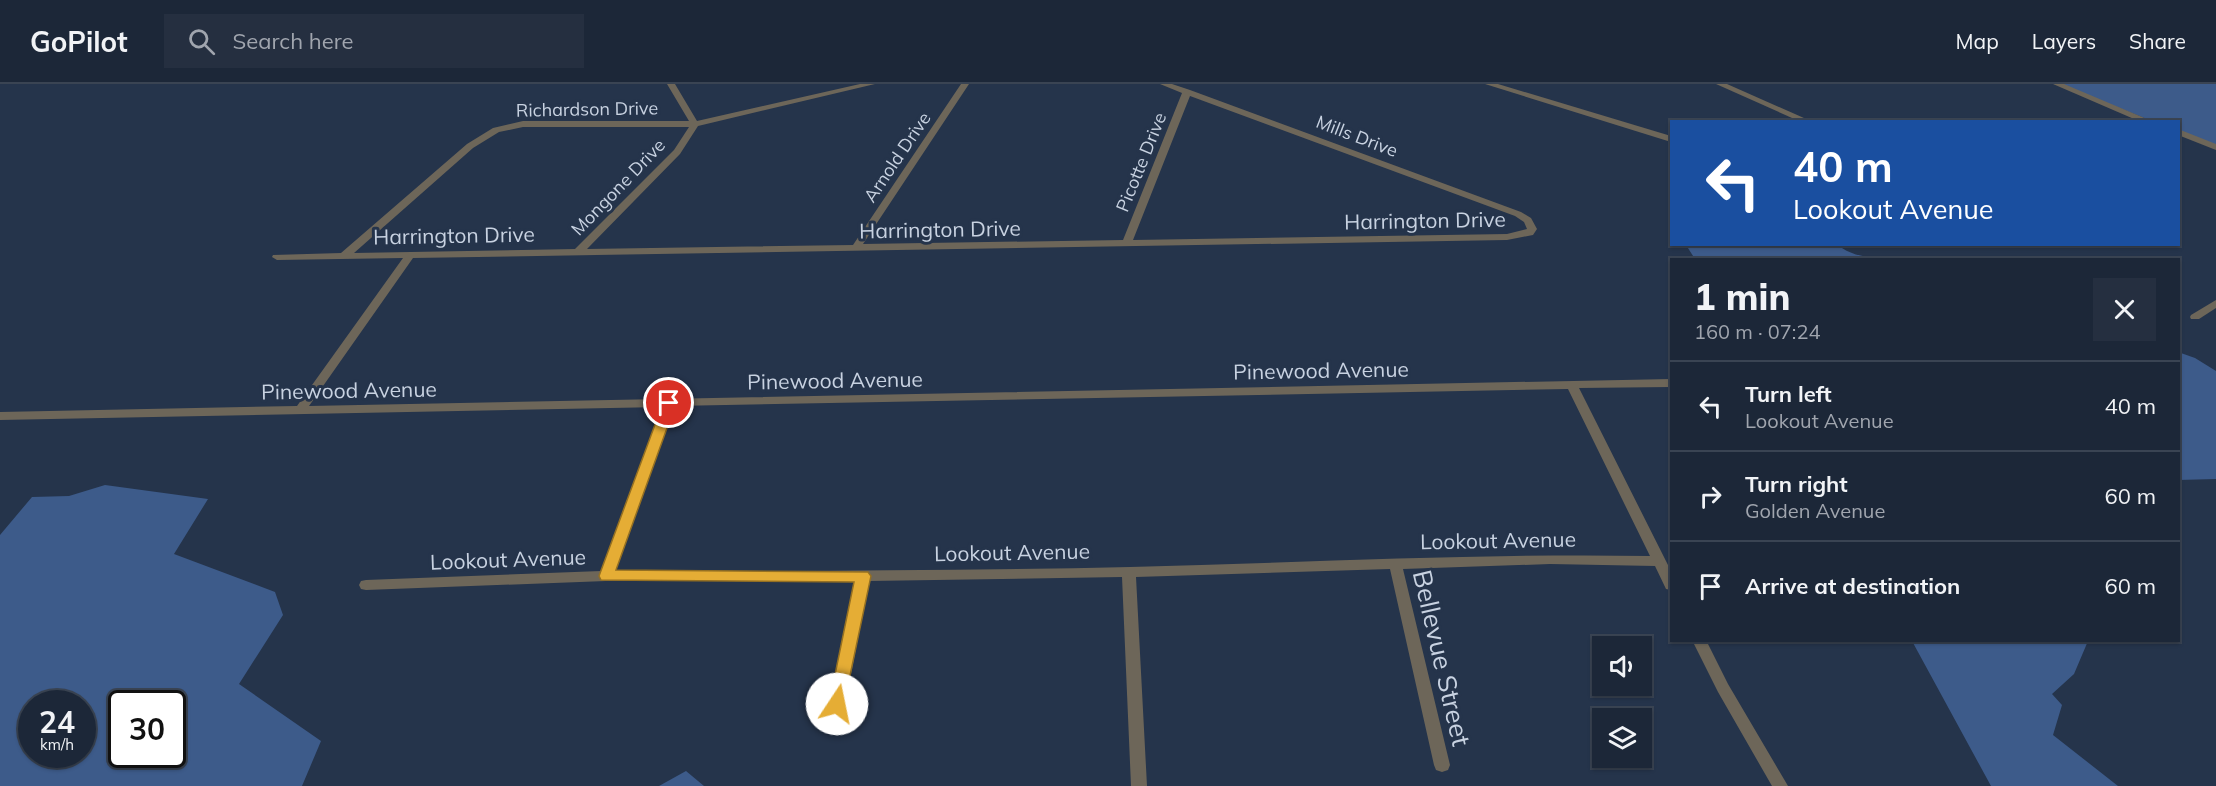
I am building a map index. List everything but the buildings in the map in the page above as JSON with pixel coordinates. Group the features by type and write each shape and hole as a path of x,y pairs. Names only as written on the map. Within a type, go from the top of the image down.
{"street":[{"path":"671,84 695,124"},
{"name":"Richardson Drive","path":"345,255 470,146 501,128 534,124 695,124 871,84"},
{"name":"Arnold Drive","path":"856,248 965,84"},
{"name":"Mills Drive","path":"1164,84 1518,214 1528,220 1532,229"},
{"path":"1489,84 1670,139"},
{"path":"1720,84 1804,120"},
{"path":"2057,84 2145,120"},
{"name":"Picotte Drive","path":"1126,244 1186,92"},
{"name":"Mongone Drive","path":"579,251 677,152 695,124"},
{"path":"2180,133 2216,147"},
{"name":"Harrington Drive","path":"277,257 1507,237 1530,232 1532,229"},
{"path":"300,410 411,254"},
{"path":"2195,317 2216,303"},
{"name":"Pinewood Avenue","path":"0,416 1670,382"},
{"path":"1571,384 1670,583"},
{"path":"606,576 669,403"},
{"name":"Lookout Avenue","path":"366,585 606,576 863,576 1129,572 1550,560 1659,561"},
{"name":"Bellevue Street","path":"1395,563 1442,765"},
{"path":"1129,572 1139,786"},
{"path":"833,726 863,576"},
{"path":"1700,642 1723,688 1780,786"}],"shaded area":[{"path":"2059,84 2216,84 2216,146 2180,133 2180,120 2149,120"},
{"path":"1687,246 1839,246 1854,254 1874,258 1694,258"},
{"path":"2180,353 2195,358 2216,371 2216,479 2180,480"},
{"path":"105,485 208,499 174,554 275,592 283,615 239,684 321,741 302,786 0,786 0,535 32,497 69,496"},
{"path":"1913,642 2088,642 2074,674 2052,694 2062,705 2053,735 2118,786 1991,786"},
{"path":"686,771 704,786 659,786"}],"route":[{"path":"669,403 606,576 863,576 837,704"}]}
